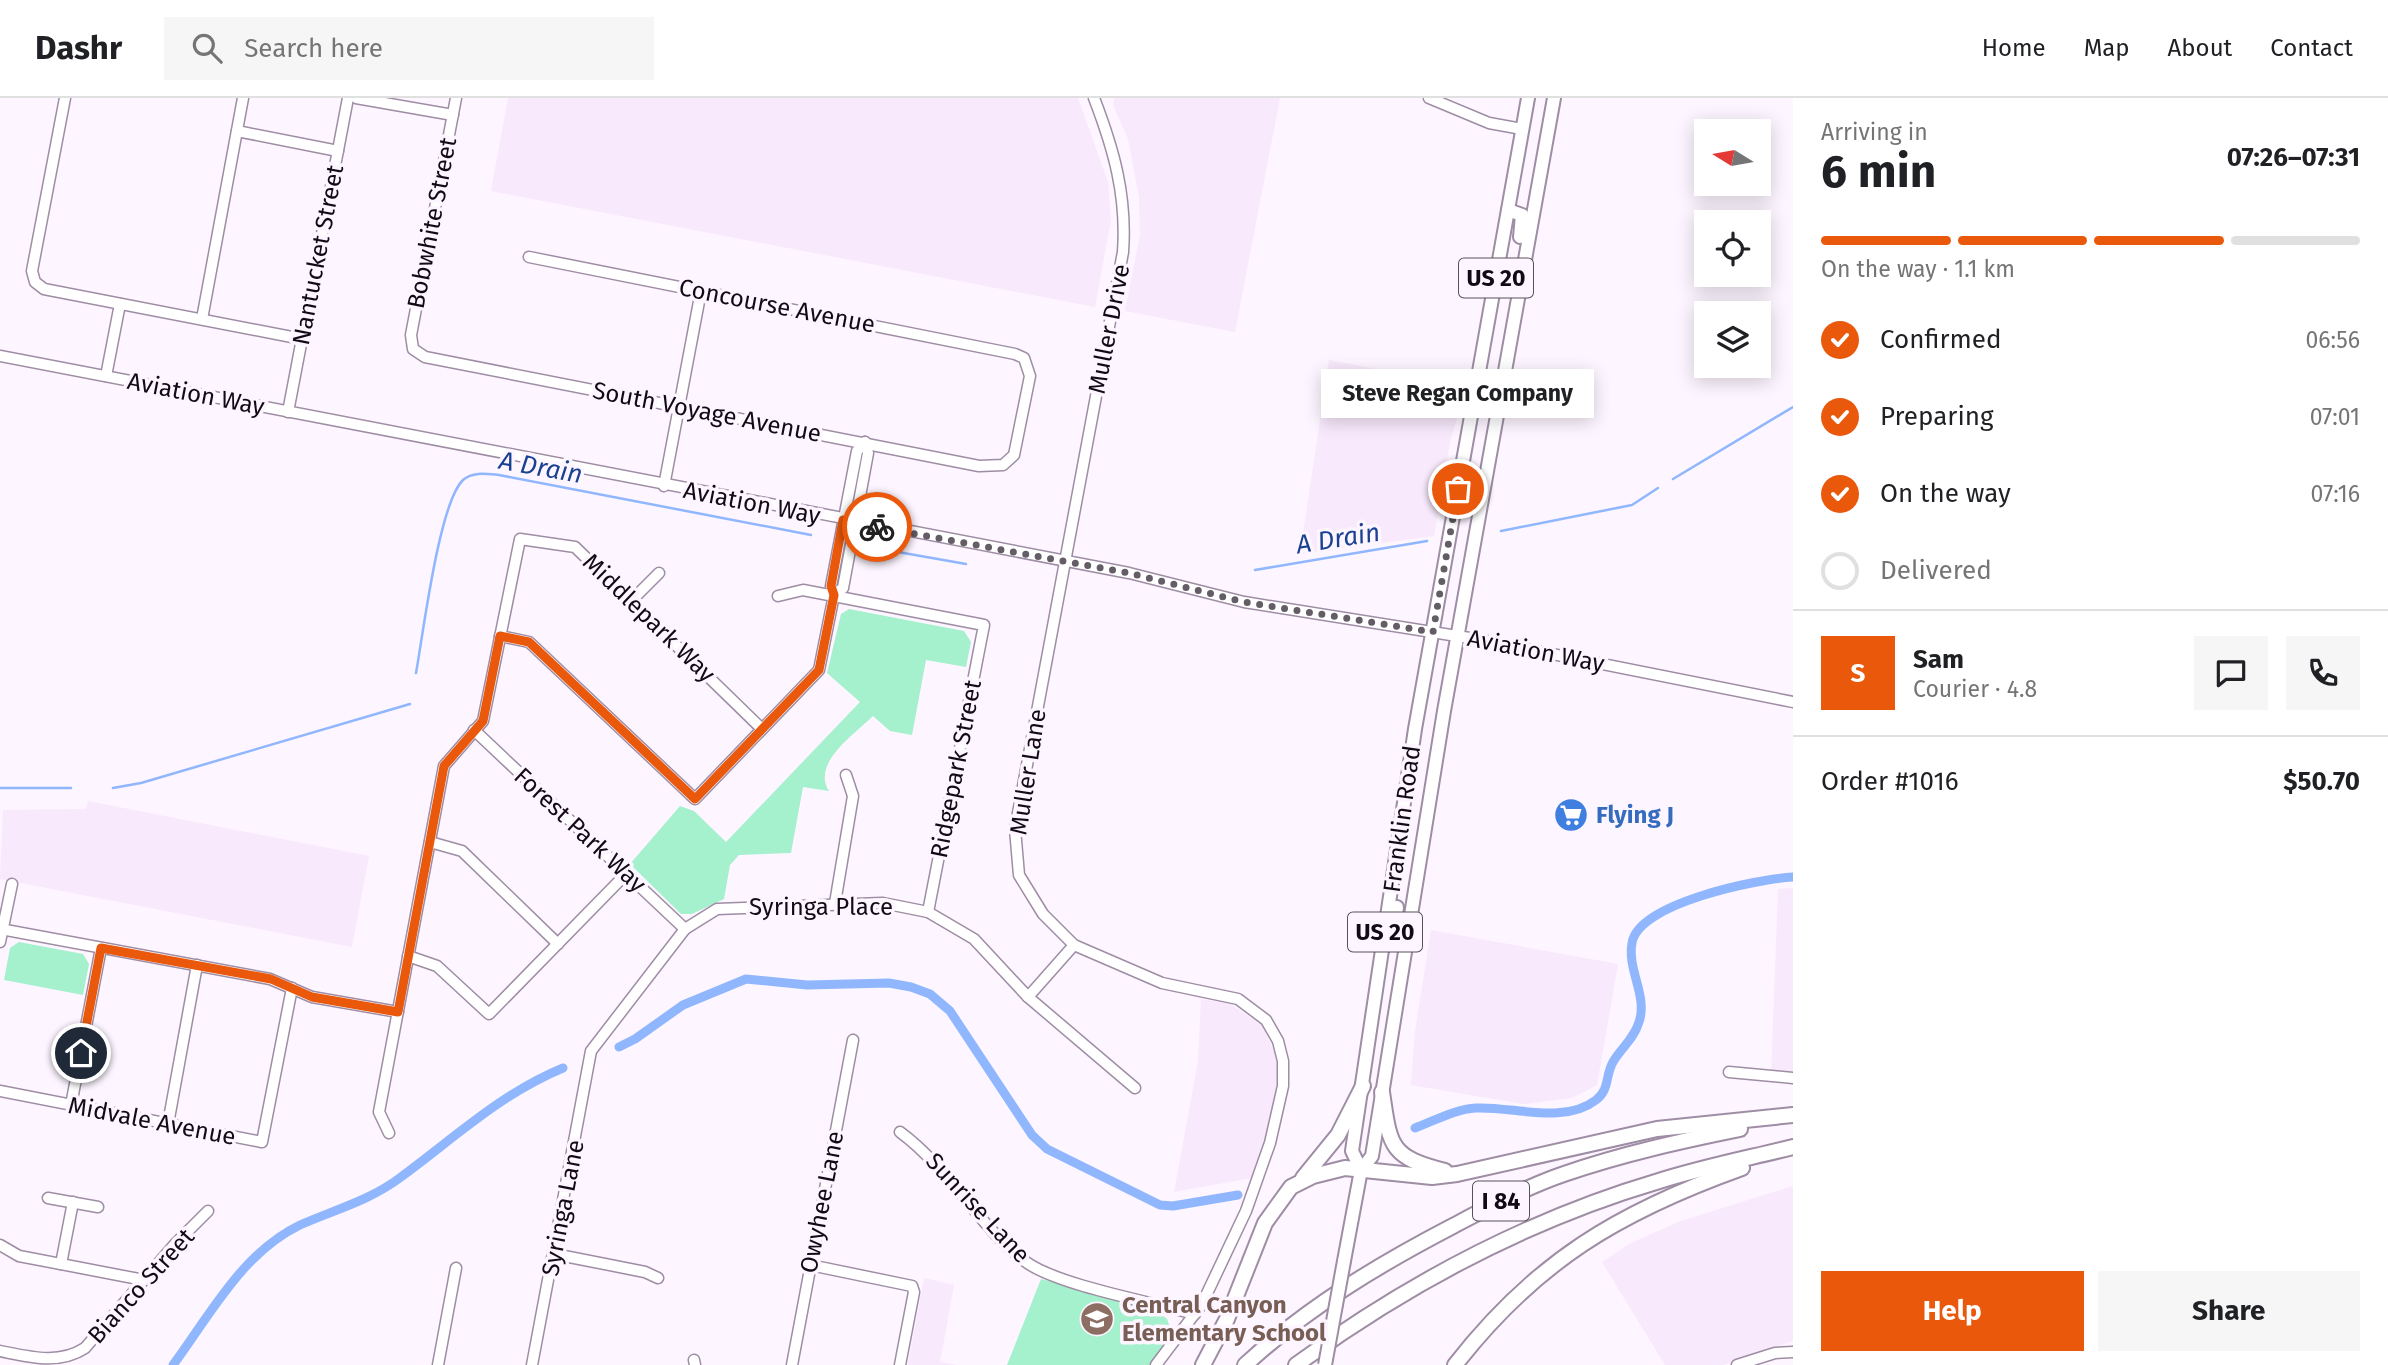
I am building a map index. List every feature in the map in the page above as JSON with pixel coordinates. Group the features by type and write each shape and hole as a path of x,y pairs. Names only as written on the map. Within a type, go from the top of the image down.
{"highway":[{"name":"US 20","path":"1203,1365 1227,1319 1265,1223 1279,1200 1300,1181 1338,1135 1363,1086"},
{"path":"1382,1091 1389,1137 1398,1152 1409,1160 1457,1174"},
{"path":"1361,1170 1432,1177 1457,1174 1657,1129 1793,1117"},
{"name":"I 84","path":"1245,1365 1284,1329 1375,1267 1504,1199 1563,1174 1656,1146 1793,1117"},
{"path":"1455,1365 1511,1300 1550,1264 1601,1230 1695,1185 1793,1148"},
{"name":"I 84","path":"1296,1365 1356,1321 1424,1280 1522,1231 1659,1180 1793,1148"},
{"name":"US 20","path":"1300,1181 1336,1170 1361,1170"}],"main road":[{"name":"US 20","path":"1433,632 1528,98"},
{"name":"US 20","path":"1458,636 1554,98"},
{"path":"1505,373 1509,300 1523,222 1517,211 1508,210"},
{"name":"Franklin Road","path":"1361,1170 1352,1151 1403,806 1433,632"},
{"name":"Franklin Road","path":"1325,1365 1361,1170 1371,1156 1458,636"},
{"path":"1403,806 1407,842 1395,925 1408,932"}],"street":[{"path":"65,98 32,271 35,282 44,289 302,339"},
{"path":"202,319 243,98"},
{"name":"Nantucket Street","path":"288,412 348,98"},
{"path":"356,98 453,115"},
{"name":"Bobwhite Street","path":"413,349 411,335 456,98"},
{"name":"Muller Drive","path":"1066,561 1123,252 1126,219 1121,180 1094,98"},
{"path":"1429,98 1489,123 1522,129"},
{"path":"237,131 338,151"},
{"name":"Concourse Avenue","path":"529,257 1004,351 1024,358 1030,376 1014,455 1003,465"},
{"path":"664,486 701,291"},
{"path":"106,376 120,304"},
{"name":"South Voyage Avenue","path":"413,349 425,358 679,408 979,466 1003,465"},
{"name":"Aviation Way","path":"0,356 510,452 664,486 855,523 1129,573 1244,602 1458,636 1793,702"},
{"path":"389,1133 379,1112 444,766 483,721 500,636 529,642 695,799 819,670 834,595 831,586 843,520 857,451 865,442"},
{"path":"778,596 803,590 834,595 843,588 868,453 865,442"},
{"name":"Middlepark Way","path":"500,636 520,538 575,547 762,729"},
{"name":"Muller Lane","path":"1066,561 1015,829 1019,875 1043,914 1074,945 1163,983 1238,999 1266,1020 1278,1041 1283,1061 1283,1086 1270,1143 1246,1212 1195,1314 1156,1365"},
{"path":"631,601 659,573"},
{"name":"Ridgepark Street","path":"834,595 984,625 928,912"},
{"name":"Forest Park Way","path":"474,730 685,929"},
{"path":"835,903 853,796 846,775"},
{"path":"430,842 462,851 558,944"},
{"path":"408,956 437,966 489,1014 626,874"},
{"path":"0,942 12,884"},
{"name":"Syringa Place","path":"591,1051 685,929 717,909 883,903 928,912 974,939 1028,997 1135,1088"},
{"path":"1,930 271,979 340,1004 398,1012"},
{"path":"1028,997 1074,945"},
{"path":"71,1105 101,948"},
{"path":"167,1124 197,965"},
{"name":"Midvale Avenue","path":"0,1091 262,1142 292,988"},
{"name":"Owyhee Lane","path":"792,1365 853,1040"},
{"name":"Syringa Lane","path":"532,1365 591,1051"},
{"path":"1728,1072 1793,1078"},
{"name":"Sunrise Lane","path":"900,1132 925,1151 1026,1262 1052,1275 1195,1314"},
{"path":"48,1198 98,1207"},
{"path":"61,1264 72,1202"},
{"name":"Bianco Street","path":"0,1351 55,1361 72,1358 85,1348 208,1211"},
{"path":"0,1245 19,1256 144,1280"},
{"path":"554,1254 645,1272 658,1278"},
{"path":"810,1265 912,1286 914,1292 900,1365"},
{"path":"438,1365 456,1268"},
{"path":"1737,1365 1775,1353 1793,1352"}],"shaded area":[{"path":"508,98 1078,98 1108,182 1111,220 1095,307 491,191"},
{"path":"1115,98 1280,98 1235,332 1125,311 1140,235 1139,197 1128,139 1113,105"},
{"path":"1329,360 1466,386 1450,442 1434,536 1300,554"},
{"path":"88,801 369,856 352,947 0,879 3,810 86,809"},
{"path":"1793,888 1793,1073 1771,1077 1778,889"},
{"path":"1431,930 1618,964 1597,1085 1572,1098 1523,1104 1411,1085 1415,1031"},
{"path":"1201,999 1230,1004 1262,1025 1277,1058 1276,1092 1264,1146 1252,1178 1174,1192 1198,1061"},
{"path":"1793,1186 1793,1341 1723,1365 1665,1365 1602,1262 1629,1244 1678,1222"},
{"path":"924,1278 954,1285 940,1362 957,1365 908,1365"}],"green space":[{"path":"849,609 964,631 971,642 966,667 926,660 912,735 890,731 873,716 846,740 830,760 825,780 829,791 803,787 791,853 739,855 730,865 724,899 692,914 681,914 630,864 680,806 694,811 726,842 860,702 827,673 841,614"},
{"path":"19,942 83,954 89,964 83,995 4,980 10,948"},
{"name":"Central Canyon Elementary School","path":"1041,1279 1155,1310 1167,1319 1173,1335 1150,1365 1007,1365"}],"waterway":[{"name":"A Drain","path":"1673,479 1793,407"},
{"name":"A Drain","path":"416,673 439,541 454,493 463,480 471,475 499,475 811,535"},
{"name":"A Drain","path":"1501,531 1632,505 1658,488"},
{"name":"A Drain","path":"1255,570 1427,541"},
{"name":"A Drain","path":"881,549 966,564"},
{"name":"A Drain","path":"113,788 141,783 410,704"},
{"name":"A Drain","path":"0,788 71,788"},
{"path":"1415,1128 1468,1109 1569,1112 1596,1100 1605,1087 1613,1062 1639,1022 1641,1002 1631,953 1632,943 1639,929 1655,916 1702,896 1728,888 1793,877"},
{"path":"619,1047 683,1005 746,979 807,985 889,983 911,987 930,994 950,1011 1032,1135 1047,1149 1160,1205 1173,1206 1238,1195"},
{"path":"173,1365 244,1268 279,1237 389,1185 499,1103 563,1068"}],"way so far":[{"path":"877,527 1129,573 1244,602 1301,613 1433,632 1458,489"}],"place":[{"name":"Steve Regan Company","path":"1458,489"},
{"name":"Flying J","path":"1571,815"},
{"name":"Central Canyon Elementary School","path":"1097,1319"}],"route":[{"path":"81,1053 101,948 271,979 312,997 398,1012 444,766 483,721 500,636 529,642 695,799 819,670 834,595 831,586 843,520 877,527"}]}
